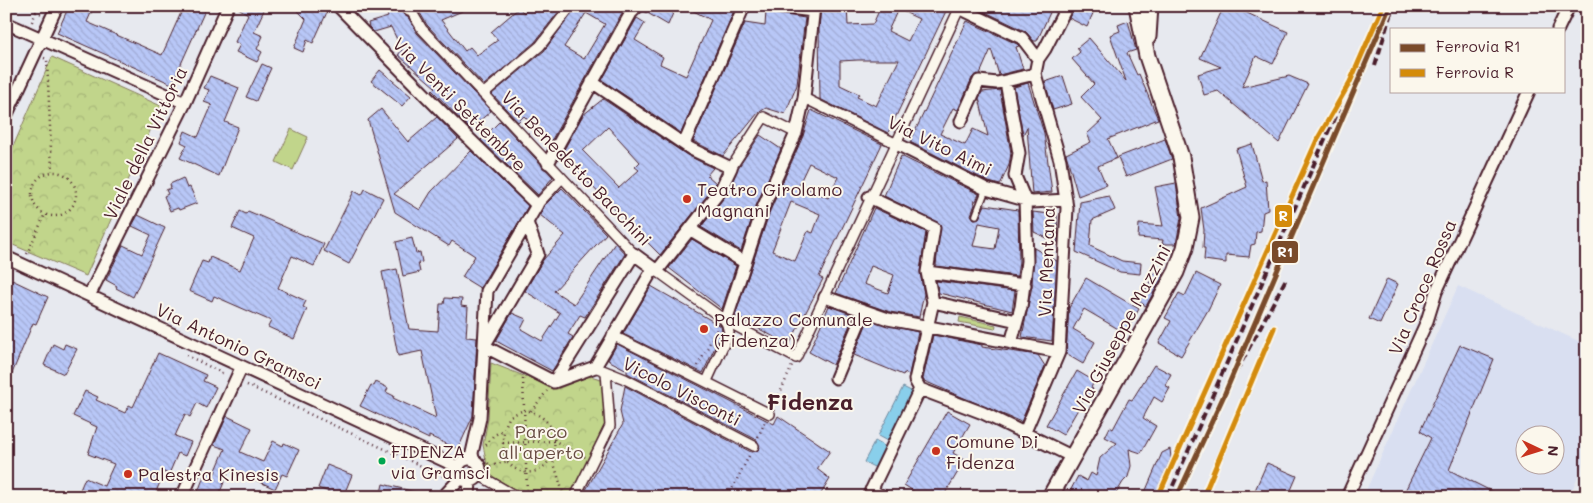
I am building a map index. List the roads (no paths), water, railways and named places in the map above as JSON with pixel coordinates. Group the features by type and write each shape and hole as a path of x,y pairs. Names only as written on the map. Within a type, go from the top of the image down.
{"street":[{"path":"6,116 57,6"},
{"name":"Viale della Vittoria","path":"90,294 185,104 228,6"},
{"name":"Via Venti Settembre","path":"338,6 443,114 537,205"},
{"path":"483,94 540,46 571,6"},
{"path":"684,144 744,6"},
{"path":"708,381 729,333 724,320 763,208 796,133 804,98 814,9 772,6"},
{"name":"Via Mentana","path":"1024,434 1059,352 1066,200 1060,160 1035,74 1038,59 1046,49 1067,6"},
{"path":"1137,6 1147,56"},
{"path":"1147,56 1150,6"},
{"path":"1558,28 1569,6"},
{"name":"Via Benedetto Bacchini","path":"412,7 422,29 634,254 724,320 796,358 825,296"},
{"path":"1038,59 1022,38 958,7 825,296 888,319 1059,352"},
{"path":"548,163 630,8"},
{"path":"6,23 42,37 185,104"},
{"name":"Via Giuseppe Mazzini","path":"1050,497 1176,272 1185,248 1190,226 1191,218 1181,157 1147,56"},
{"path":"961,121 979,81 1006,82 1035,74"},
{"path":"592,82 684,144 731,168"},
{"path":"1006,82 1019,152 1015,176 1025,200 1027,261 1025,285 1011,343"},
{"name":"Via Croce Rossa","path":"1347,497 1427,321 1436,292 1529,92"},
{"name":"Via Vito Aimi","path":"804,98 986,188 1032,202 1066,200"},
{"path":"484,346 554,382 594,367 612,335 655,270 691,230 720,191 731,168 764,117 796,133"},
{"path":"443,497 467,475 480,470 474,461 472,453 480,418 487,291 528,225 537,205 562,178"},
{"path":"869,197 934,228 927,272 933,302 915,380 920,389 983,412 1073,457"},
{"path":"484,346 538,254 528,225"},
{"path":"691,230 744,262"},
{"path":"554,382 634,254"},
{"name":"Via Antonio Gramsci","path":"6,257 90,294 241,368 517,497"},
{"path":"927,272 1025,285"},
{"path":"933,302 1017,321"},
{"path":"836,378 864,311"},
{"path":"612,335 708,381 770,414"},
{"name":"Vicolo Visconti","path":"594,367 625,379 754,446"},
{"path":"182,497 241,368"},
{"path":"575,497 610,426 606,372"},
{"path":"884,497 869,493 879,478 920,389"},
{"path":"469,497 464,460 474,461"}],"lane":[{"path":"976,215 986,188"}],"water":[{"path":"903,387 915,393 889,442 878,436"},
{"path":"875,441 886,447 876,468 864,462"}],"railway":[{"path":"1375,66 1393,6"},
{"path":"1168,497 1350,82"},
{"path":"1225,393 1287,277"}],"rail line":[{"name":"R","path":"1158,497 1317,140 1350,82 1383,6"},
{"name":"R1","path":"1177,497 1225,393 1390,6"},
{"name":"R","path":"1203,497 1274,328"}],"place":[{"name":"Teatro Girolamo Magnani","path":"687,199"},
{"name":"Palazzo Comunale (Fidenza)","path":"704,329"},
{"name":"Comune Di Fidenza","path":"936,451"},
{"name":"FIDENZA via Gramsci","path":"382,461"},
{"name":"Palestra Kinesis","path":"128,474"}],"district":[{"name":"Fidenza","path":"810,401"}],"park label":[{"name":"Parco all'aperto","path":"541,441"}]}
